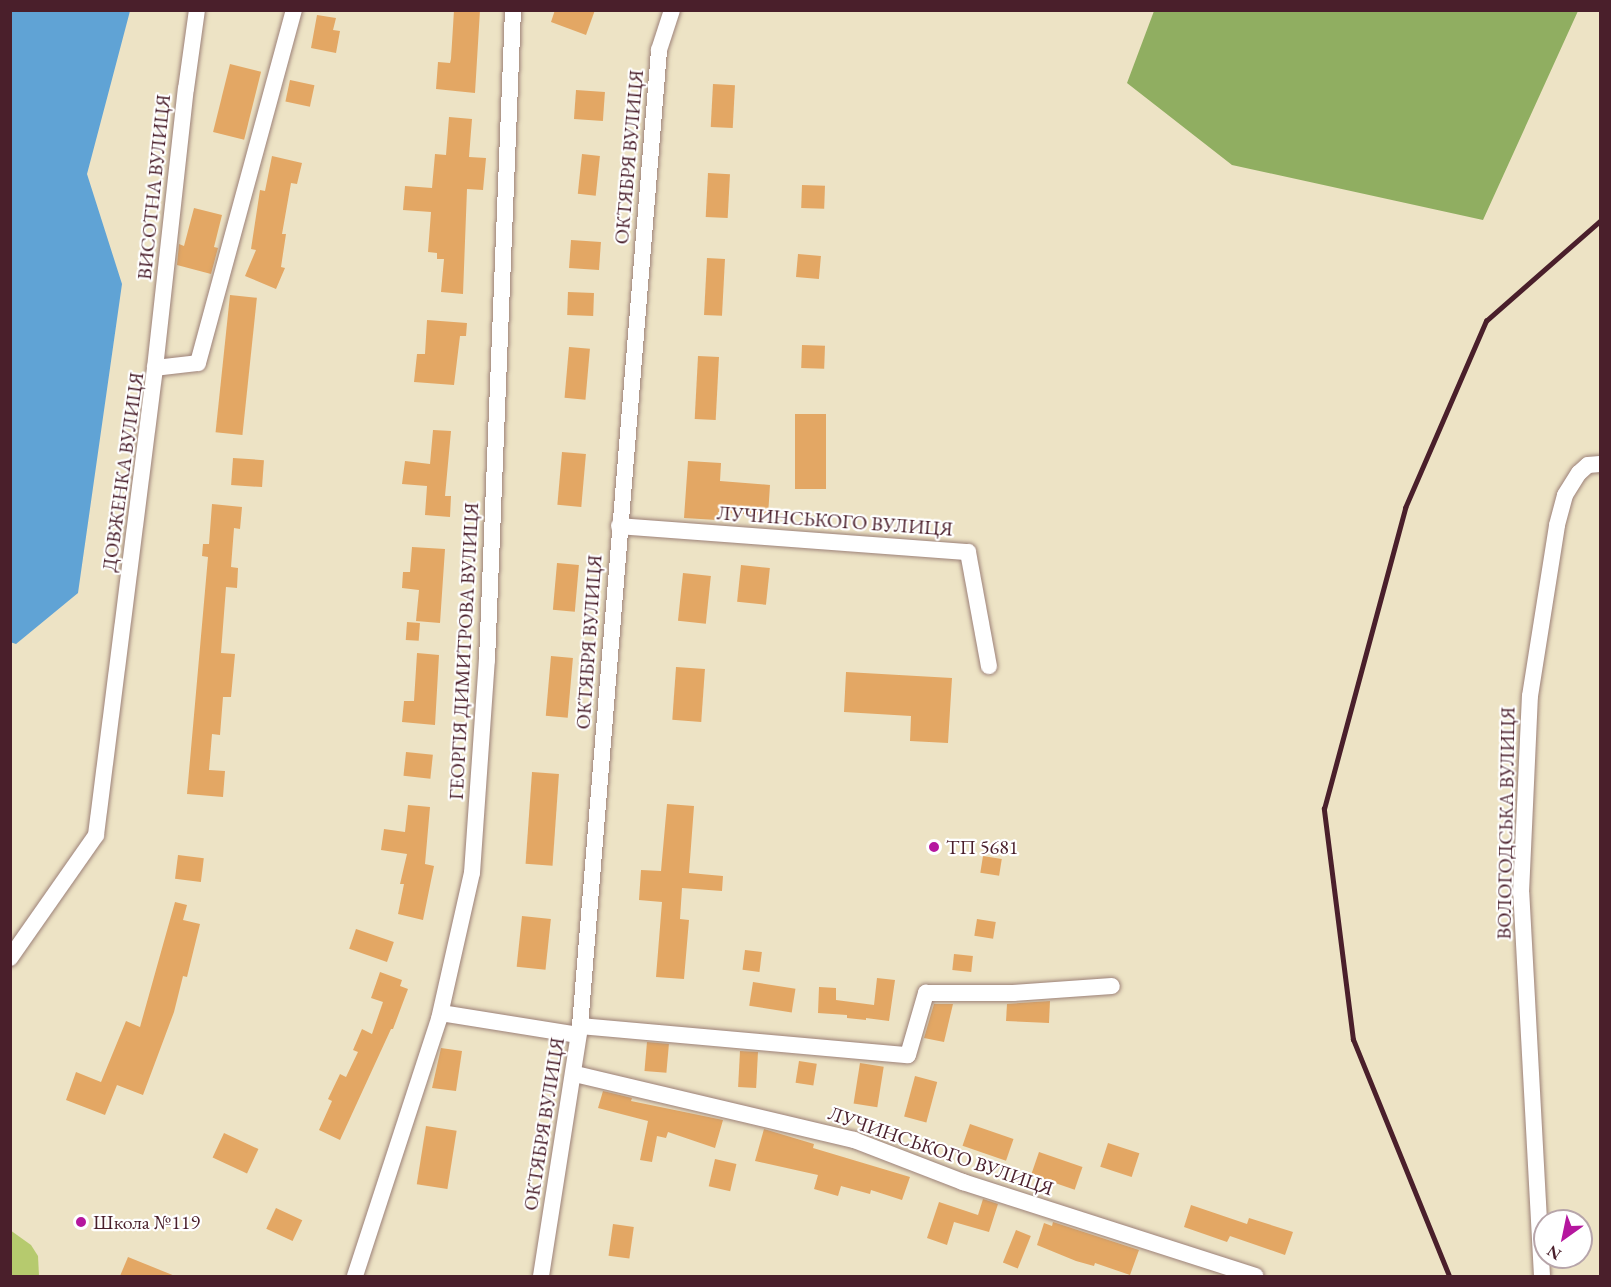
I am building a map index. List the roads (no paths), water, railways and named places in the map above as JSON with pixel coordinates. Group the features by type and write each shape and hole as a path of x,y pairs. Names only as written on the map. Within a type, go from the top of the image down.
{"street":[{"name":"ВИСОТНА ВУЛИЦЯ","path":"155,368 197,10"},
{"name":"ДОВЖЕНКА ВУЛИЦЯ","path":"10,958 96,835 155,368 198,363 294,10"},
{"name":"ГЕОРГІЯ ДИМИТРОВА ВУЛИЦЯ","path":"356,1276 441,1013 472,873 486,684 513,10"},
{"name":"ОКТЯБРЯ ВУЛИЦЯ","path":"541,1276 579,1031 658,50 672,10"},
{"name":"ВОЛОГОДСЬКА ВУЛИЦЯ","path":"1542,1276 1521,893 1530,696 1557,525 1565,495 1579,473 1588,465 1600,464"},
{"name":"ЛУЧИНСЬКОГО ВУЛИЦЯ","path":"619,526 968,552 989,666"},
{"path":"441,1013 579,1031 908,1055 926,993 1013,993 1112,986"},
{"name":"ЛУЧИНСЬКОГО ВУЛИЦЯ","path":"574,1074 854,1140 963,1182 1255,1276"}],"water":[{"path":"10,11 130,11 87,174 122,284 78,593 16,644 10,642"}],"railway":[{"path":"1449,1276 1353,1040 1324,809 1405,508 1486,321 1600,221"}],"place":[{"name":"ТП 5681","path":"934,847"},
{"name":"Школа №119","path":"81,1222"}]}
